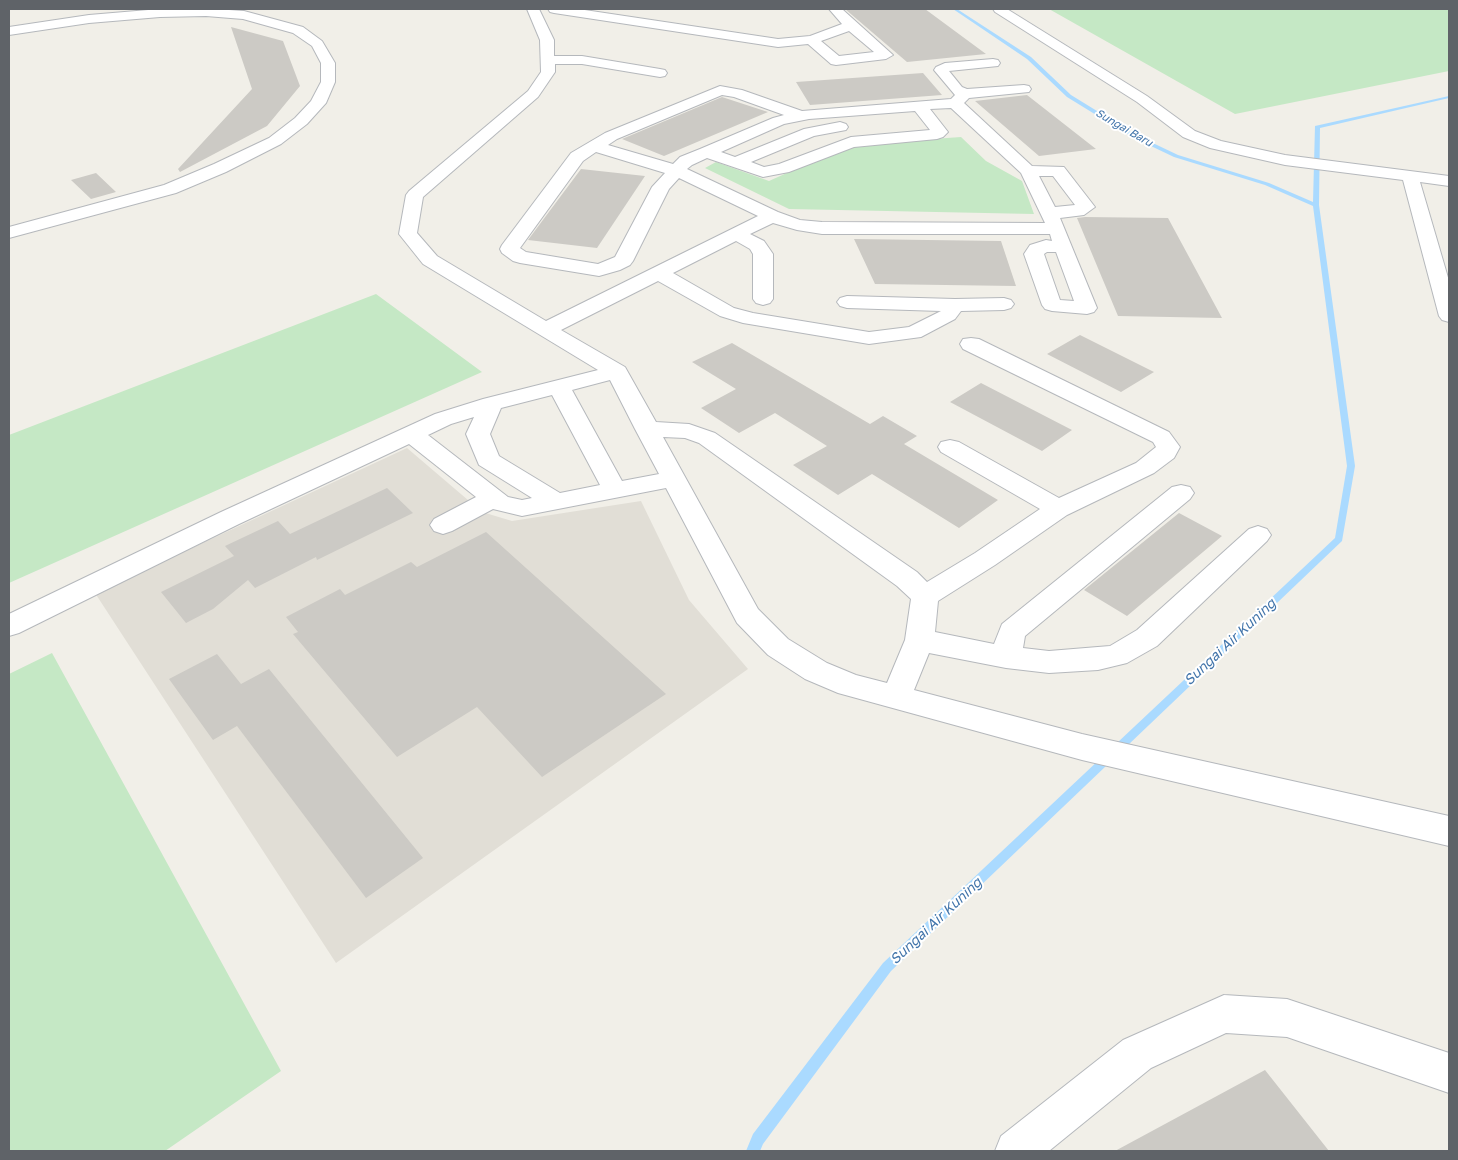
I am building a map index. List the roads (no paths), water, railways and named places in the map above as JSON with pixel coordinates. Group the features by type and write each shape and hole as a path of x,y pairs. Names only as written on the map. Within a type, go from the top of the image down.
{"lane":[{"path":"835,9 872,44 817,45 778,43 547,18 548,72 534,94 415,195 408,234 430,260 618,372 747,616 778,647 816,671 849,685 1082,747 1449,832"},
{"path":"999,9 1142,99 1189,134 1216,145 1286,160 1449,181"},
{"path":"9,30 89,19 160,13 206,12 244,15 298,30 317,44 328,63 328,82 318,103 301,121 275,141 220,168 170,189 9,233"},
{"path":"817,45 829,35 850,25"},
{"path":"581,27 616,30 750,52"},
{"path":"548,60 582,60 660,73"},
{"path":"993,63 945,67 941,70 957,90 960,98 1028,171 1064,247"},
{"path":"973,65 1002,91"},
{"path":"800,116 738,93 720,90 611,136 577,158 509,249 520,257 599,270 613,266 623,261 662,187 675,170 686,161 779,120 800,116 918,105 1024,89"},
{"path":"706,152 763,172 774,171 851,142 937,134 940,132 918,105"},
{"path":"734,163 820,129 928,118"},
{"path":"593,146 675,170 772,216 797,225 822,228 1053,221 1086,207 1058,171 1028,171"},
{"path":"1410,176 1447,304"},
{"path":"546,330 772,216"},
{"path":"735,234 757,245 763,254 763,299"},
{"path":"659,273 727,312 750,320 869,338 914,333 948,315 955,305"},
{"path":"847,302 955,305 1004,304"},
{"path":"925,596 985,559 1058,509 1145,468 1165,453 1168,447 1162,437 971,344"},
{"path":"9,626 443,419 558,386 618,372"},
{"path":"558,386 615,490"},
{"path":"491,404 478,434 488,460 557,502"},
{"path":"647,429 689,431 707,438 907,579 925,596"},
{"path":"411,434 500,503 522,508 673,479"},
{"path":"950,447 1058,509"},
{"path":"1006,657 1012,631 1181,493"},
{"path":"443,525 494,498"},
{"path":"920,640 1006,657 1049,662 1089,660 1117,655 1147,638 1258,535"},
{"path":"896,698 920,640 925,596"},
{"path":"1016,1151 1137,1054 1224,1014 1287,1018 1449,1073"}],"waterway":[{"name":"Sungai Baru","path":"955,9 1029,58 1069,96 1134,136 1176,156 1267,184 1316,205"},
{"name":"Sungai Air Kuning","path":"1316,205 1317,127 1449,97"},
{"name":"Sungai Air Kuning","path":"753,1151 758,1139 887,967 1339,539 1351,466 1316,205"}]}
